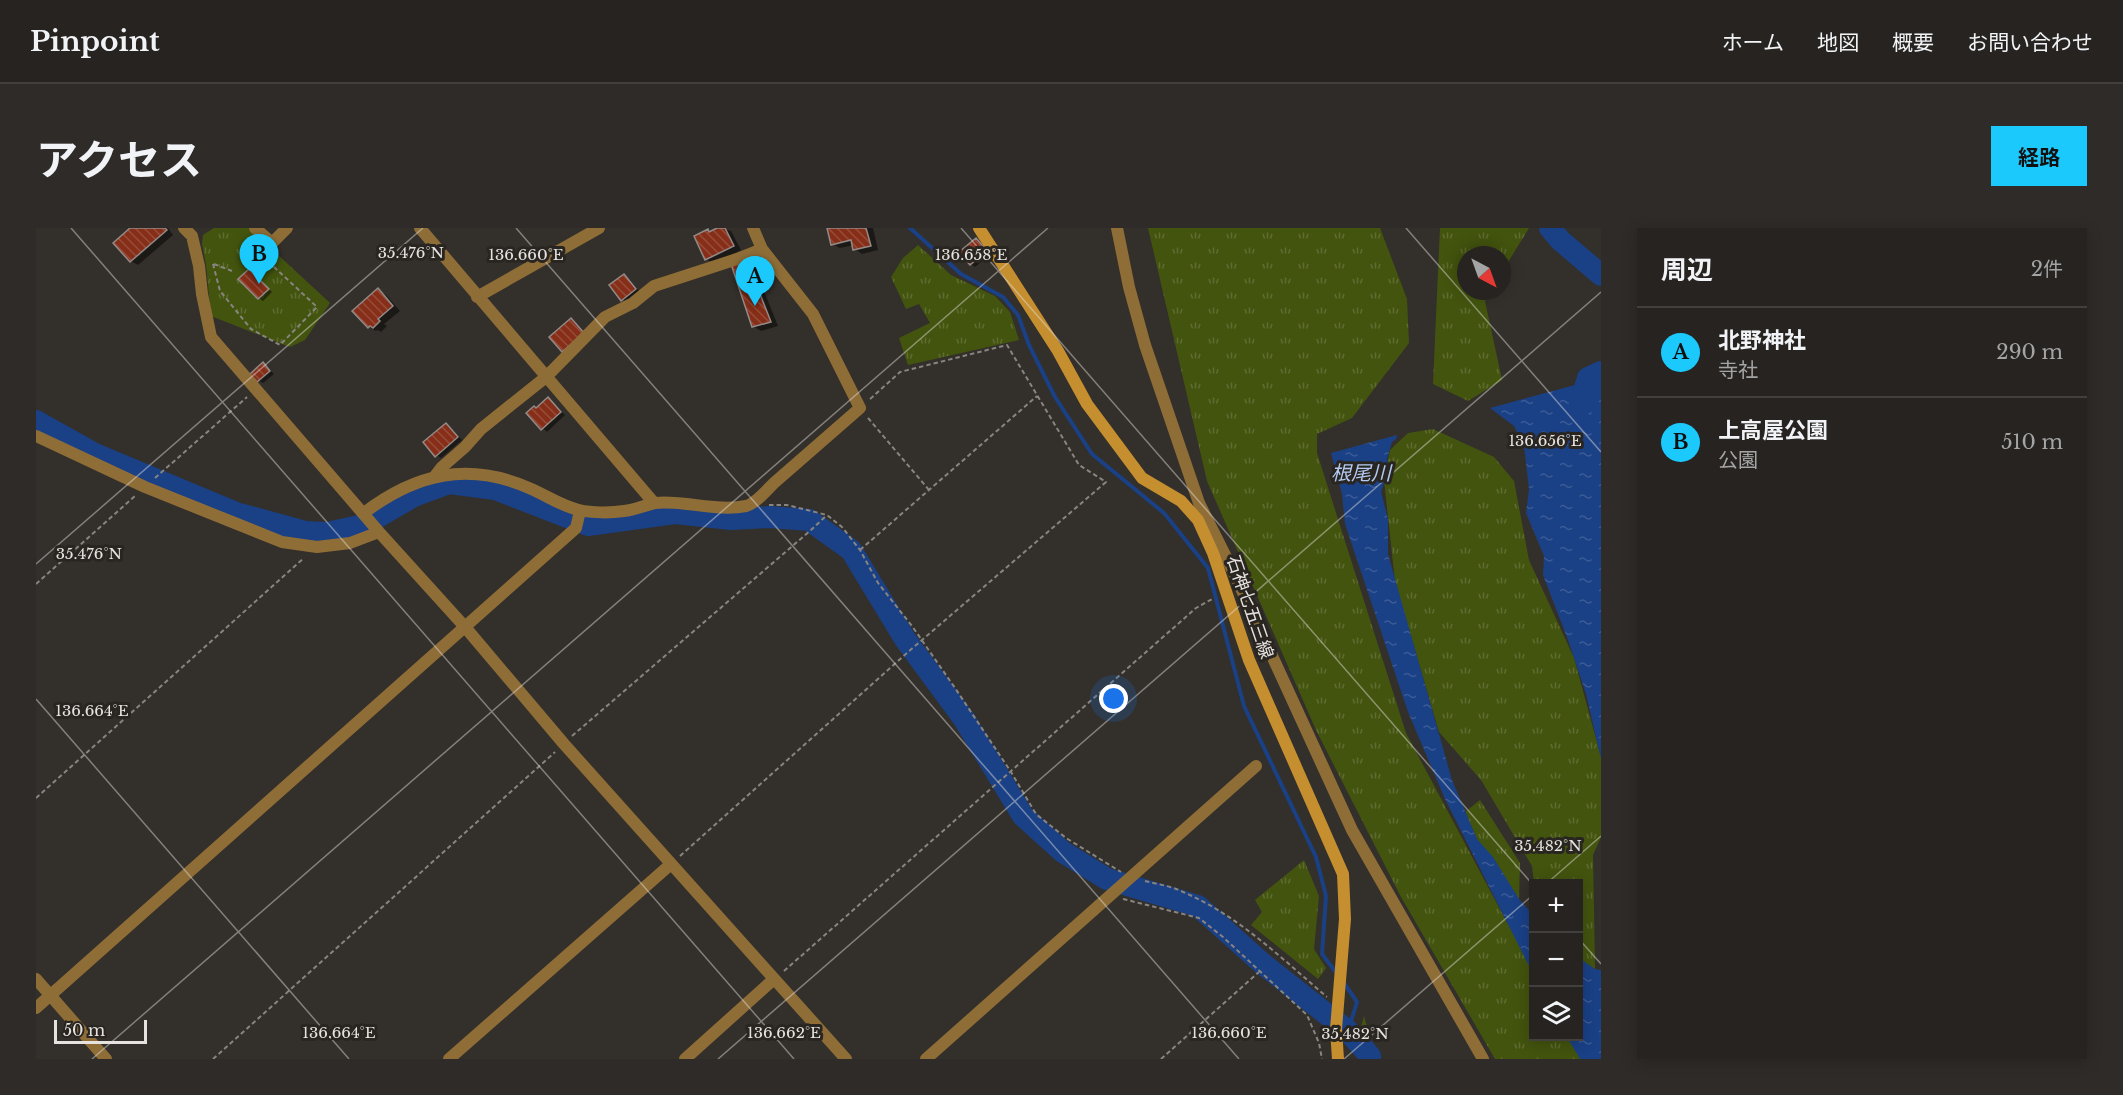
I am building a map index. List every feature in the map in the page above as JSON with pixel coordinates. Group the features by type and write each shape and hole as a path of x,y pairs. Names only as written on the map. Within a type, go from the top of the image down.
{"main road":[{"name":"石神七五三線","path":"979,228 1058,351 1087,404 1142,478 1181,501 1198,520 1213,553 1249,660 1343,874 1345,919 1336,1029 1338,1059"}],"street":[{"path":"203,228 188,232 199,266 202,294 212,338 379,532 465,627 564,744 846,1059"},
{"path":"255,228 272,243 287,228"},
{"path":"420,228 654,503"},
{"path":"477,297 599,228"},
{"path":"363,513 408,485 435,476 461,473 494,475 580,512 624,511 654,503 719,507 748,506 860,408 813,314 762,249 753,228"},
{"path":"1117,228 1129,287 1145,345 1199,503 1234,573 1352,830 1483,1059"},
{"path":"435,476 481,429 546,377 605,317 633,303 654,286 762,249"},
{"path":"36,436 145,488 282,542 317,547 350,543 379,532"},
{"path":"36,1008 576,528 580,512"},
{"path":"926,1059 1256,766"},
{"path":"449,1059 671,864"},
{"path":"36,979 106,1059"},
{"path":"685,1059 774,979"}],"path":[{"path":"232,271 213,264 220,291 252,329 280,345 317,307 273,266 251,260"},
{"path":"671,864 921,640 1106,482 1079,465 1006,345 900,372 860,408 929,490"},
{"path":"159,475 255,390"},
{"path":"860,550 1036,396"},
{"path":"36,584 145,488"},
{"path":"748,506 787,505 827,514 842,526 860,550 878,583 921,640 1011,772 1036,814 1065,838 1129,877 1180,890 1226,915 1257,936 1338,1007"},
{"path":"213,1059 564,744 812,530 827,514"},
{"path":"36,798 317,547"},
{"path":"774,979 1196,608 1225,592"},
{"path":"1110,895 1199,918 1307,1015 1319,1043 1322,1059"},
{"path":"1161,1059 1259,972"}],"green space":[{"path":"214,228 249,228 330,303 305,340 290,347 211,316 202,244 203,235"},
{"path":"1148,228 1380,228 1407,299 1409,343 1352,418 1317,434 1317,453 1406,733 1529,964 1529,1041 1571,1041 1581,1059 1495,1059 1401,897 1316,730 1207,481"},
{"path":"1440,228 1529,228 1511,257 1511,246 1457,246 1457,300 1486,300 1502,380 1468,401 1433,384"},
{"path":"918,245 951,275 995,296 1010,312 1019,340 908,365 899,338 930,323 919,304 906,309 891,277 903,258"},
{"path":"1433,429 1494,457 1514,481 1529,560 1574,658 1601,757 1601,837 1593,855 1595,969 1583,964 1583,879 1534,879 1532,866 1481,780 1439,732 1395,581 1384,480 1390,450 1408,433"},
{"path":"1480,800 1520,863 1519,899 1477,839 1465,812"},
{"path":"1304,860 1319,896 1314,949 1326,968 1318,979 1251,925 1262,912 1255,900"},
{"path":"1364,1016 1376,1059 1361,1059 1358,1039"}],"water":[{"path":"1601,378 1601,759 1586,694 1543,575 1544,556 1526,513 1529,489 1524,446 1514,426 1490,408"},
{"name":"根尾川","path":"1397,435 1392,442 1387,459 1389,468 1381,492 1388,519 1388,554 1452,780 1477,839 1493,857 1519,899 1529,910 1529,966 1445,799 1408,712 1345,524 1342,494 1331,453"},
{"path":"1583,961 1595,969 1601,970 1601,1059 1580,1059 1569,1041 1583,1041"}],"building":[{"path":"130,228 165,228 167,230 130,262 113,243"},
{"path":"717,228 725,228 734,246 705,260 694,236 708,229 709,232"},
{"path":"827,228 866,228 871,246 853,250 851,240 831,245"},
{"path":"976,238 987,251 970,265 959,252"},
{"path":"746,258 771,322 752,327 731,264"},
{"path":"249,269 269,289 258,299 238,279"},
{"path":"624,274 636,289 621,301 609,285"},
{"path":"378,288 393,306 378,319 380,321 373,328 370,326 368,328 352,311"},
{"path":"571,318 584,333 562,352 549,337"},
{"path":"263,362 270,371 257,382 250,374"},
{"path":"548,397 561,412 541,430 526,413 534,406 536,408"},
{"path":"446,423 458,437 435,457 423,442"}],"waterway":[{"path":"910,228 961,274 1003,297 1018,315 1029,345 1055,397 1092,454 1164,513 1208,568 1244,706 1316,857 1326,896 1322,954 1338,975"},
{"name":"根尾川","path":"1550,228 1560,240 1601,275"},
{"name":"根尾川","path":"1578,411 1588,378 1601,372"},
{"path":"36,421 97,455 236,513 306,532 327,533 364,525 414,496 449,483 495,489 588,525 675,513 731,519 770,517 809,520 851,550 905,639 964,719 1023,816 1063,852 1107,879 1198,906 1263,964 1348,1031 1370,1056 1370,1059"},
{"path":"1344,983 1357,1002 1348,1031"}],"place":[{"name":"上高屋公園","path":"259,284"},
{"name":"北野神社","path":"755,306"}]}
